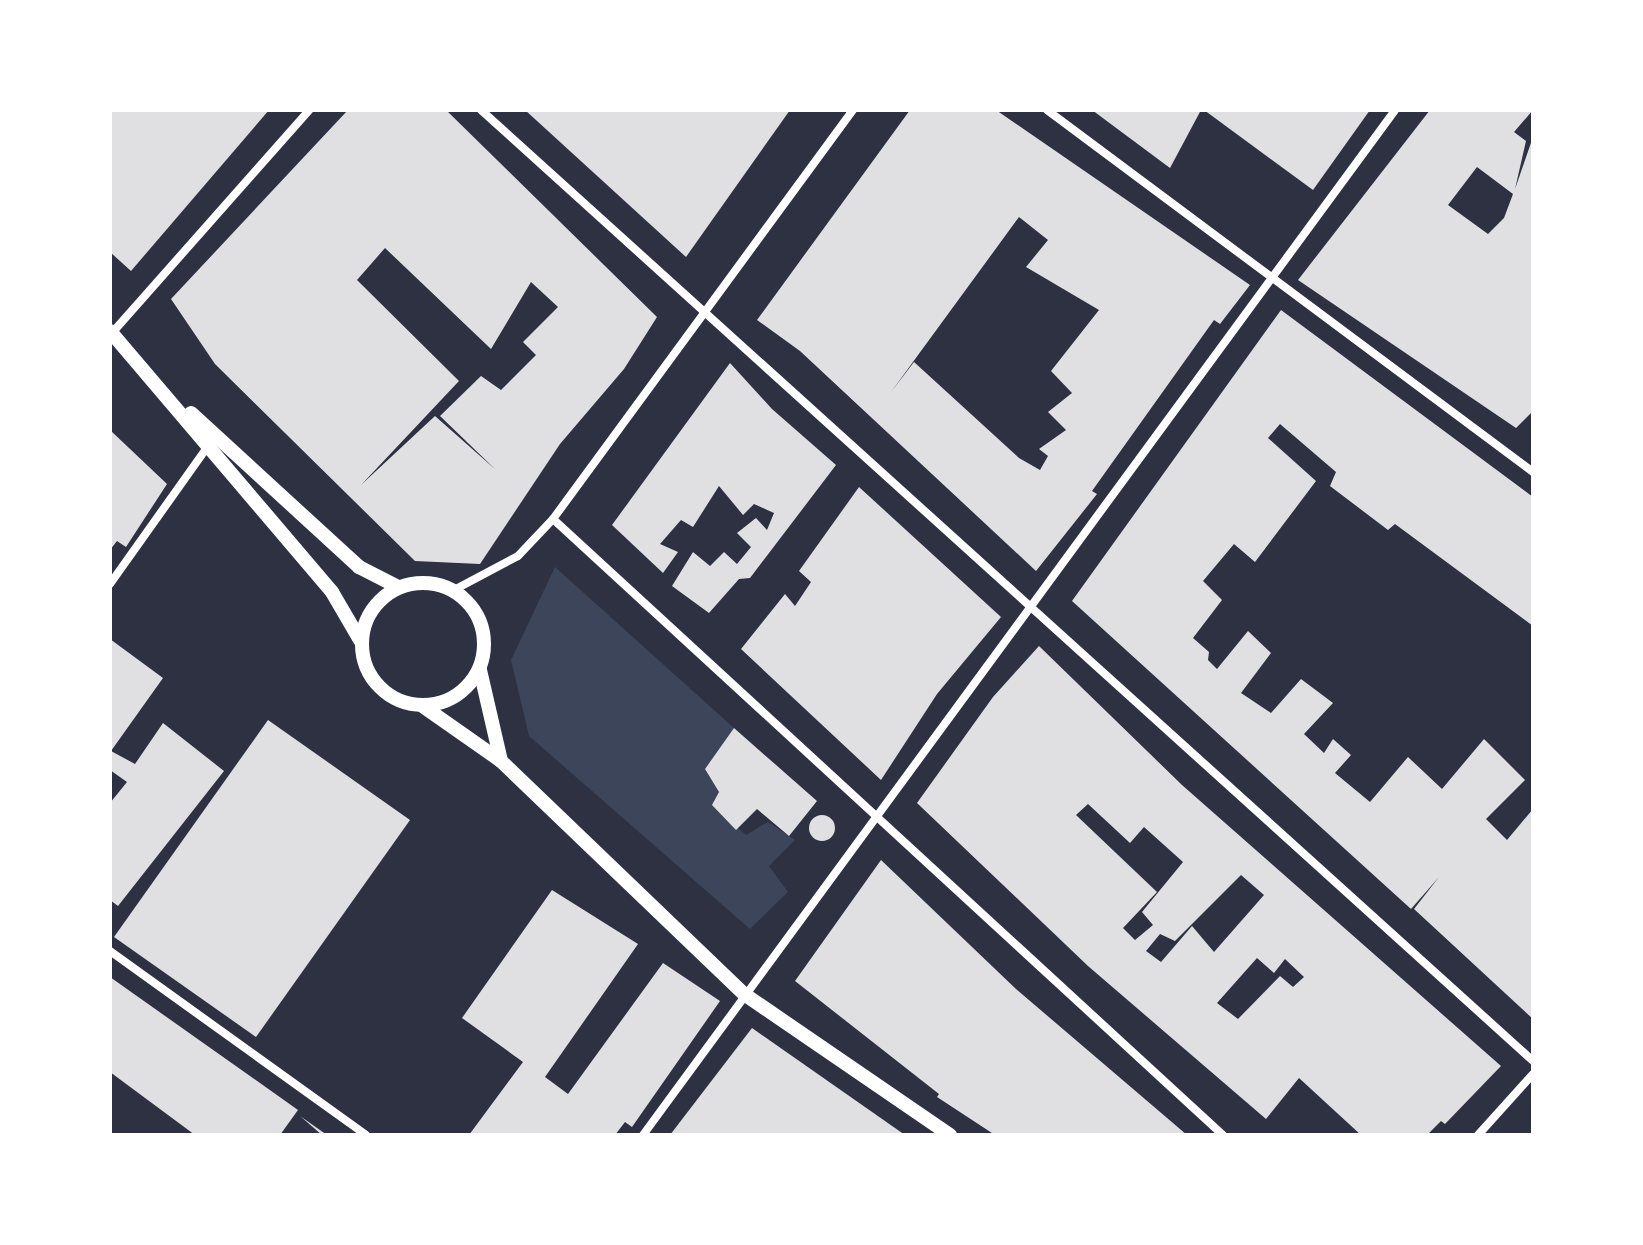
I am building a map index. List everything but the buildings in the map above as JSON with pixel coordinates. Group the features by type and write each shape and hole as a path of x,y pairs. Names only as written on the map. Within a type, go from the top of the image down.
{"street":[{"path":"309,110 111,332 332,592 360,640 367,674 391,698 424,707 501,761 744,994 950,1135"},
{"path":"481,110 1030,611 1533,1061"},
{"path":"454,590 518,556 553,519 853,110"},
{"path":"1047,110 1533,472"},
{"path":"643,1135 1395,110"},
{"path":"146,371 359,567 398,587"},
{"path":"110,584 208,445"},
{"path":"553,519 1223,1135"},
{"path":"360,640 372,608 398,587 427,582 454,590 476,611 486,640 480,670 501,761"},
{"path":"424,707 458,697 480,670"},
{"path":"110,951 366,1135"},
{"path":"1478,1135 1533,1074"}],"shaded area":[{"path":"555,567 734,728 705,769 719,792 715,807 746,835 768,822 795,840 769,866 788,892 750,929 529,736 511,660"}]}
